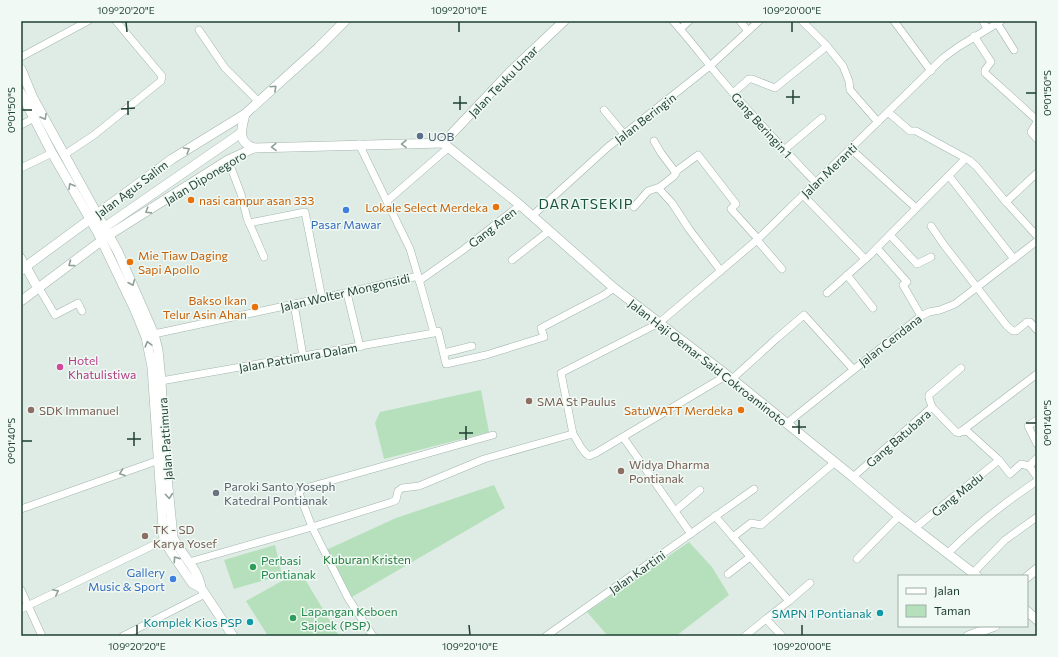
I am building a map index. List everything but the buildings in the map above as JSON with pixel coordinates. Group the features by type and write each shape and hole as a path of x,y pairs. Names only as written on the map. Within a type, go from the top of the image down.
{"street":[{"path":"21,57 88,21"},
{"path":"64,155 94,135 162,79 162,76 116,21"},
{"name":"Jalan Agus Salim","path":"25,269 172,159 245,114 318,48 345,21"},
{"name":"Jalan Teuku Umar","path":"446,145 510,72 564,21"},
{"name":"Gang Beringin 1","path":"673,21 733,93 816,183"},
{"path":"680,29 689,21"},
{"path":"740,21 748,31"},
{"name":"Jalan Beringin","path":"532,216 608,147 711,65 759,21"},
{"path":"802,21 827,46 843,66 849,81 850,90 878,122"},
{"path":"894,21 931,71"},
{"path":"983,21 987,29"},
{"path":"999,22 1014,50"},
{"name":"Jalan Meranti","path":"574,434 561,373 659,323 757,239 888,112 958,47 999,22"},
{"path":"199,30 225,68 259,102"},
{"path":"974,36 991,62 984,70 985,73 1036,120 1037,122 1031,132 1037,139"},
{"path":"733,93 749,79 775,88 827,46"},
{"path":"21,69 26,97 34,118 90,220 104,234"},
{"path":"26,97 64,155 98,214 104,234 141,322 150,352 154,382 162,459 163,528 169,538 179,548 189,562 200,579 203,591 233,636"},
{"path":"604,110 624,134"},
{"path":"888,112 910,131 916,131 976,166 1037,236"},
{"path":"245,114 241,133 248,146 254,148"},
{"path":"21,124 34,118"},
{"path":"784,150 822,118"},
{"name":"Jalan Agus Salim","path":"104,234 241,133"},
{"path":"654,141 675,172"},
{"name":"Jalan Diponegoro","path":"21,301 37,286 104,234 228,160 254,148 360,144 446,145"},
{"name":"Jalan Wolter Mongonsidi","path":"154,334 347,292 419,279 410,249 360,144"},
{"path":"387,201 446,145"},
{"name":"Jalan Haji Oemar Said Cokroaminoto","path":"446,145 520,205 614,288 730,377 899,516 975,574"},
{"path":"851,149 916,208"},
{"path":"21,168 52,153"},
{"path":"634,207 648,191 660,187 674,176 675,172 698,155 736,204 731,209 782,269"},
{"path":"827,293 865,260 965,159"},
{"path":"228,160 241,194 249,223 264,257"},
{"path":"1006,202 1037,173"},
{"path":"949,176 1014,259"},
{"path":"660,187 660,190 672,203 689,230 721,271"},
{"path":"803,195 865,260"},
{"name":"Gang Aren","path":"419,279 463,250 520,205"},
{"path":"249,223 305,212 322,298"},
{"path":"931,226 1007,326 1013,331 1018,330 1029,322 1032,323 1037,330"},
{"path":"512,260 549,231"},
{"name":"Jalan Pattimura","path":"104,234 118,252 154,334 158,350 162,381 162,459"},
{"path":"890,235 917,264 929,260"},
{"name":"Jalan Cendana","path":"786,423 921,316 928,312 940,310 955,304 1037,241"},
{"path":"877,248 907,282 903,285 921,316"},
{"path":"21,257 25,269 55,314 78,303 82,311"},
{"path":"847,275 873,308"},
{"path":"419,279 444,353 446,364 486,355 544,337 541,328 604,295 614,288"},
{"path":"347,292 360,346"},
{"path":"294,304 303,356"},
{"path":"189,562 312,528 392,502 396,500 398,492 402,488 419,486 484,459 574,434 584,452 589,456 730,377 804,315 853,370"},
{"name":"Jalan Pattimura Dalam","path":"162,381 436,332"},
{"path":"444,353 472,346"},
{"path":"932,407 929,395 961,368"},
{"path":"959,433 1037,374"},
{"name":"Gang Batubara","path":"853,477 932,407 956,432 959,433"},
{"path":"1037,420 1028,426 1037,444"},
{"path":"959,433 968,431 999,460 1010,474 1022,464 1029,466 1037,477"},
{"path":"373,636 348,598 312,528 299,493 302,489 493,435"},
{"path":"623,437 691,534"},
{"path":"1029,466 1037,458"},
{"path":"21,509 162,459"},
{"name":"Gang Madu","path":"915,528 999,460"},
{"path":"733,537 751,522 759,525 763,524 835,462"},
{"path":"948,553 994,511 1037,481"},
{"name":"Jalan Kartini","path":"546,636 754,489"},
{"path":"675,511 700,490"},
{"path":"715,516 789,601"},
{"path":"857,559 899,516"},
{"path":"975,574 1005,540 1037,517"},
{"path":"169,538 171,552 192,583 203,591"},
{"path":"24,608 169,538"},
{"path":"728,574 750,557"},
{"path":"1028,577 1037,569"},
{"path":"745,636 810,583"},
{"path":"21,590 24,608 42,636"},
{"path":"123,636 203,591"},
{"path":"1028,612 1037,620"},
{"path":"766,619 782,636"},
{"path":"971,635 981,627"},
{"path":"971,635 992,627"}],"green space":[{"path":"481,390 489,432 384,459 375,423 380,412"},
{"name":"Kuburan Kristen","path":"494,485 505,508 352,597 326,550 396,518"},
{"path":"689,542 712,567 729,595 676,636 608,636 587,612"},
{"name":"Perbasi Pontianak","path":"275,545 282,575 234,589 224,560"},
{"name":"Lapangan Keboen Sajoek (PSP)","path":"300,571 339,636 268,636 246,601"}],"place":[{"name":"UOB","path":"420,136"},
{"name":"nasi campur asan 333","path":"191,200"},
{"name":"Lokale Select Merdeka","path":"496,207"},
{"name":"Pasar Mawar","path":"346,210"},
{"name":"Mie Tiaw Daging Sapi Apollo","path":"130,262"},
{"name":"Bakso Ikan Telur Asin Ahan","path":"255,307"},
{"name":"Hotel Khatulistiwa","path":"60,367"},
{"name":"SMA St Paulus","path":"529,401"},
{"name":"SDK Immanuel","path":"31,410"},
{"name":"SatuWATT Merdeka","path":"741,410"},
{"name":"Widya Dharma Pontianak","path":"621,471"},
{"name":"Paroki Santo Yoseph Katedral Pontianak","path":"216,493"},
{"name":"TK - SD Karya Yosef","path":"145,536"},
{"name":"Perbasi Pontianak","path":"253,567"},
{"name":"Gallery Music & Sport","path":"173,579"},
{"name":"SMPN 1 Pontianak","path":"880,613"},
{"name":"Lapangan Keboen Sajoek (PSP)","path":"293,618"},
{"name":"Komplek Kios PSP","path":"250,622"}],"district":[{"name":"DARATSEKIP","path":"586,203"}]}
